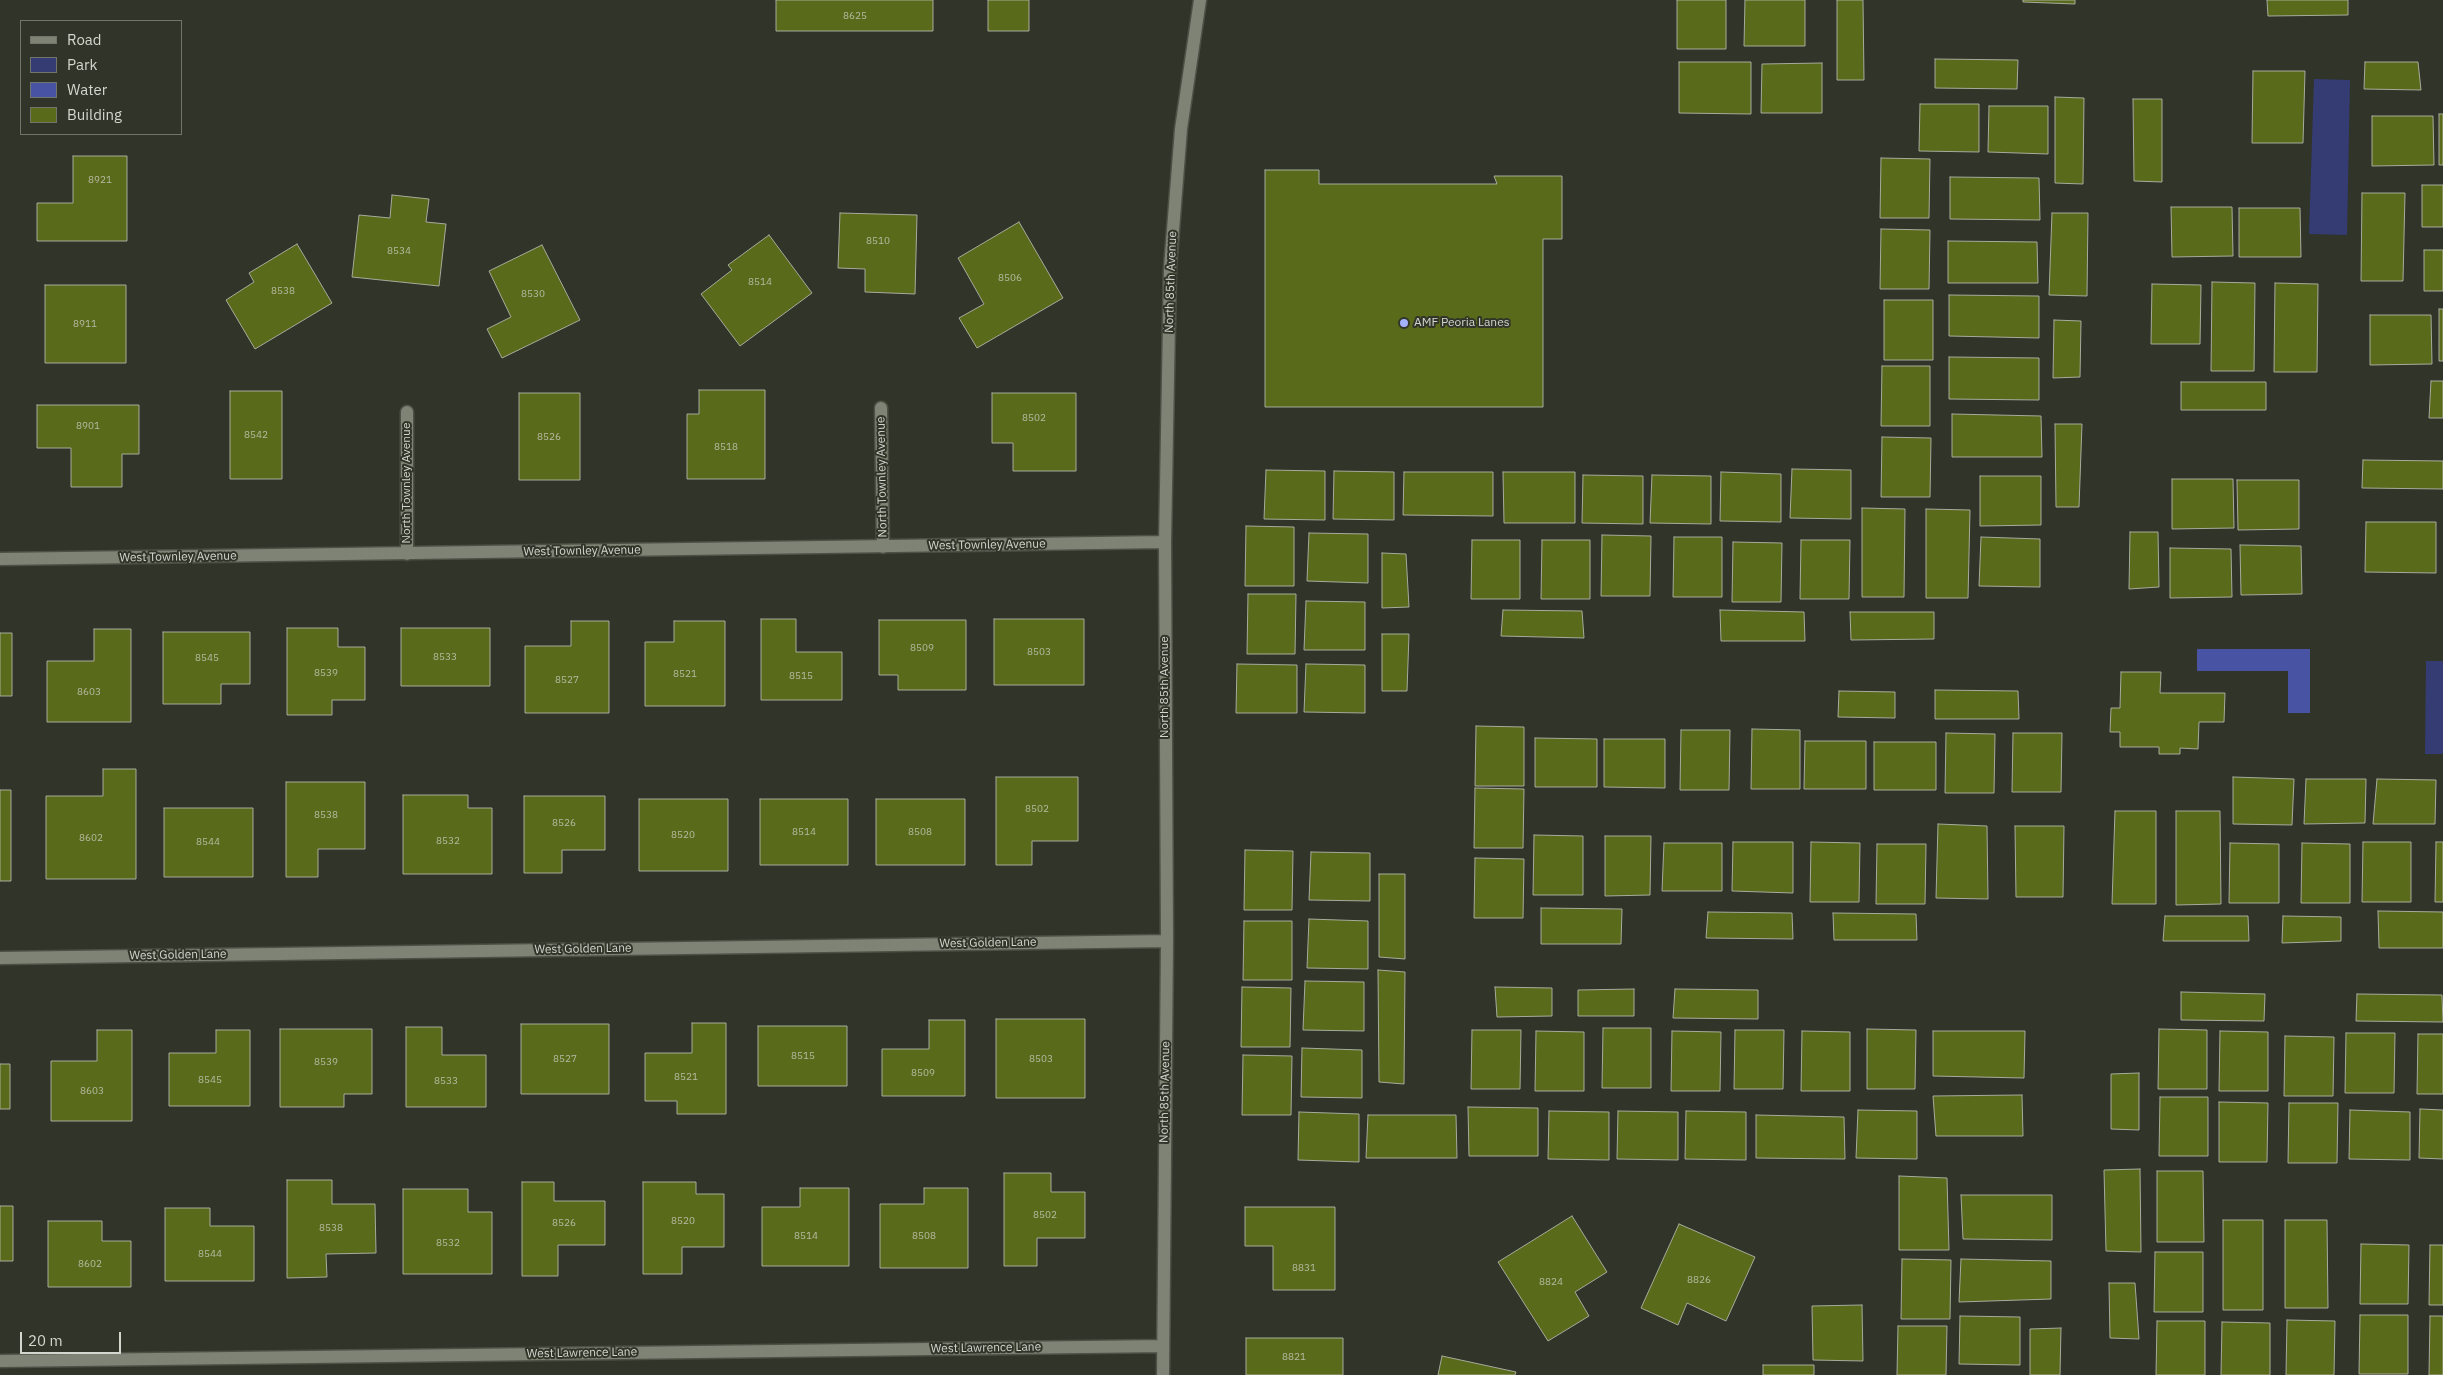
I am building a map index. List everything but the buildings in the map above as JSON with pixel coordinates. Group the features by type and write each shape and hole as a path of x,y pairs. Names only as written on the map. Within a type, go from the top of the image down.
{"street":[{"name":"North 85th Avenue","path":"1163,1375 1167,941 1165,542 1170,268 1181,129 1200,0"},
{"name":"North Townley Avenue","path":"881,408 883,547"},
{"name":"North Townley Avenue","path":"407,412 407,554"},
{"name":"West Townley Avenue","path":"0,560 1165,542"},
{"name":"West Golden Lane","path":"0,958 1167,941"},
{"name":"West Lawrence Lane","path":"0,1361 1163,1346"}],"green space":[{"path":"2314,79 2350,80 2347,235 2309,234"},
{"path":"2426,661 2443,661 2443,754 2425,754"}],"water":[{"path":"2197,649 2310,649 2310,713 2288,713 2288,671 2197,671"}],"place":[{"name":"AMF Peoria Lanes","path":"1404,323"}]}
